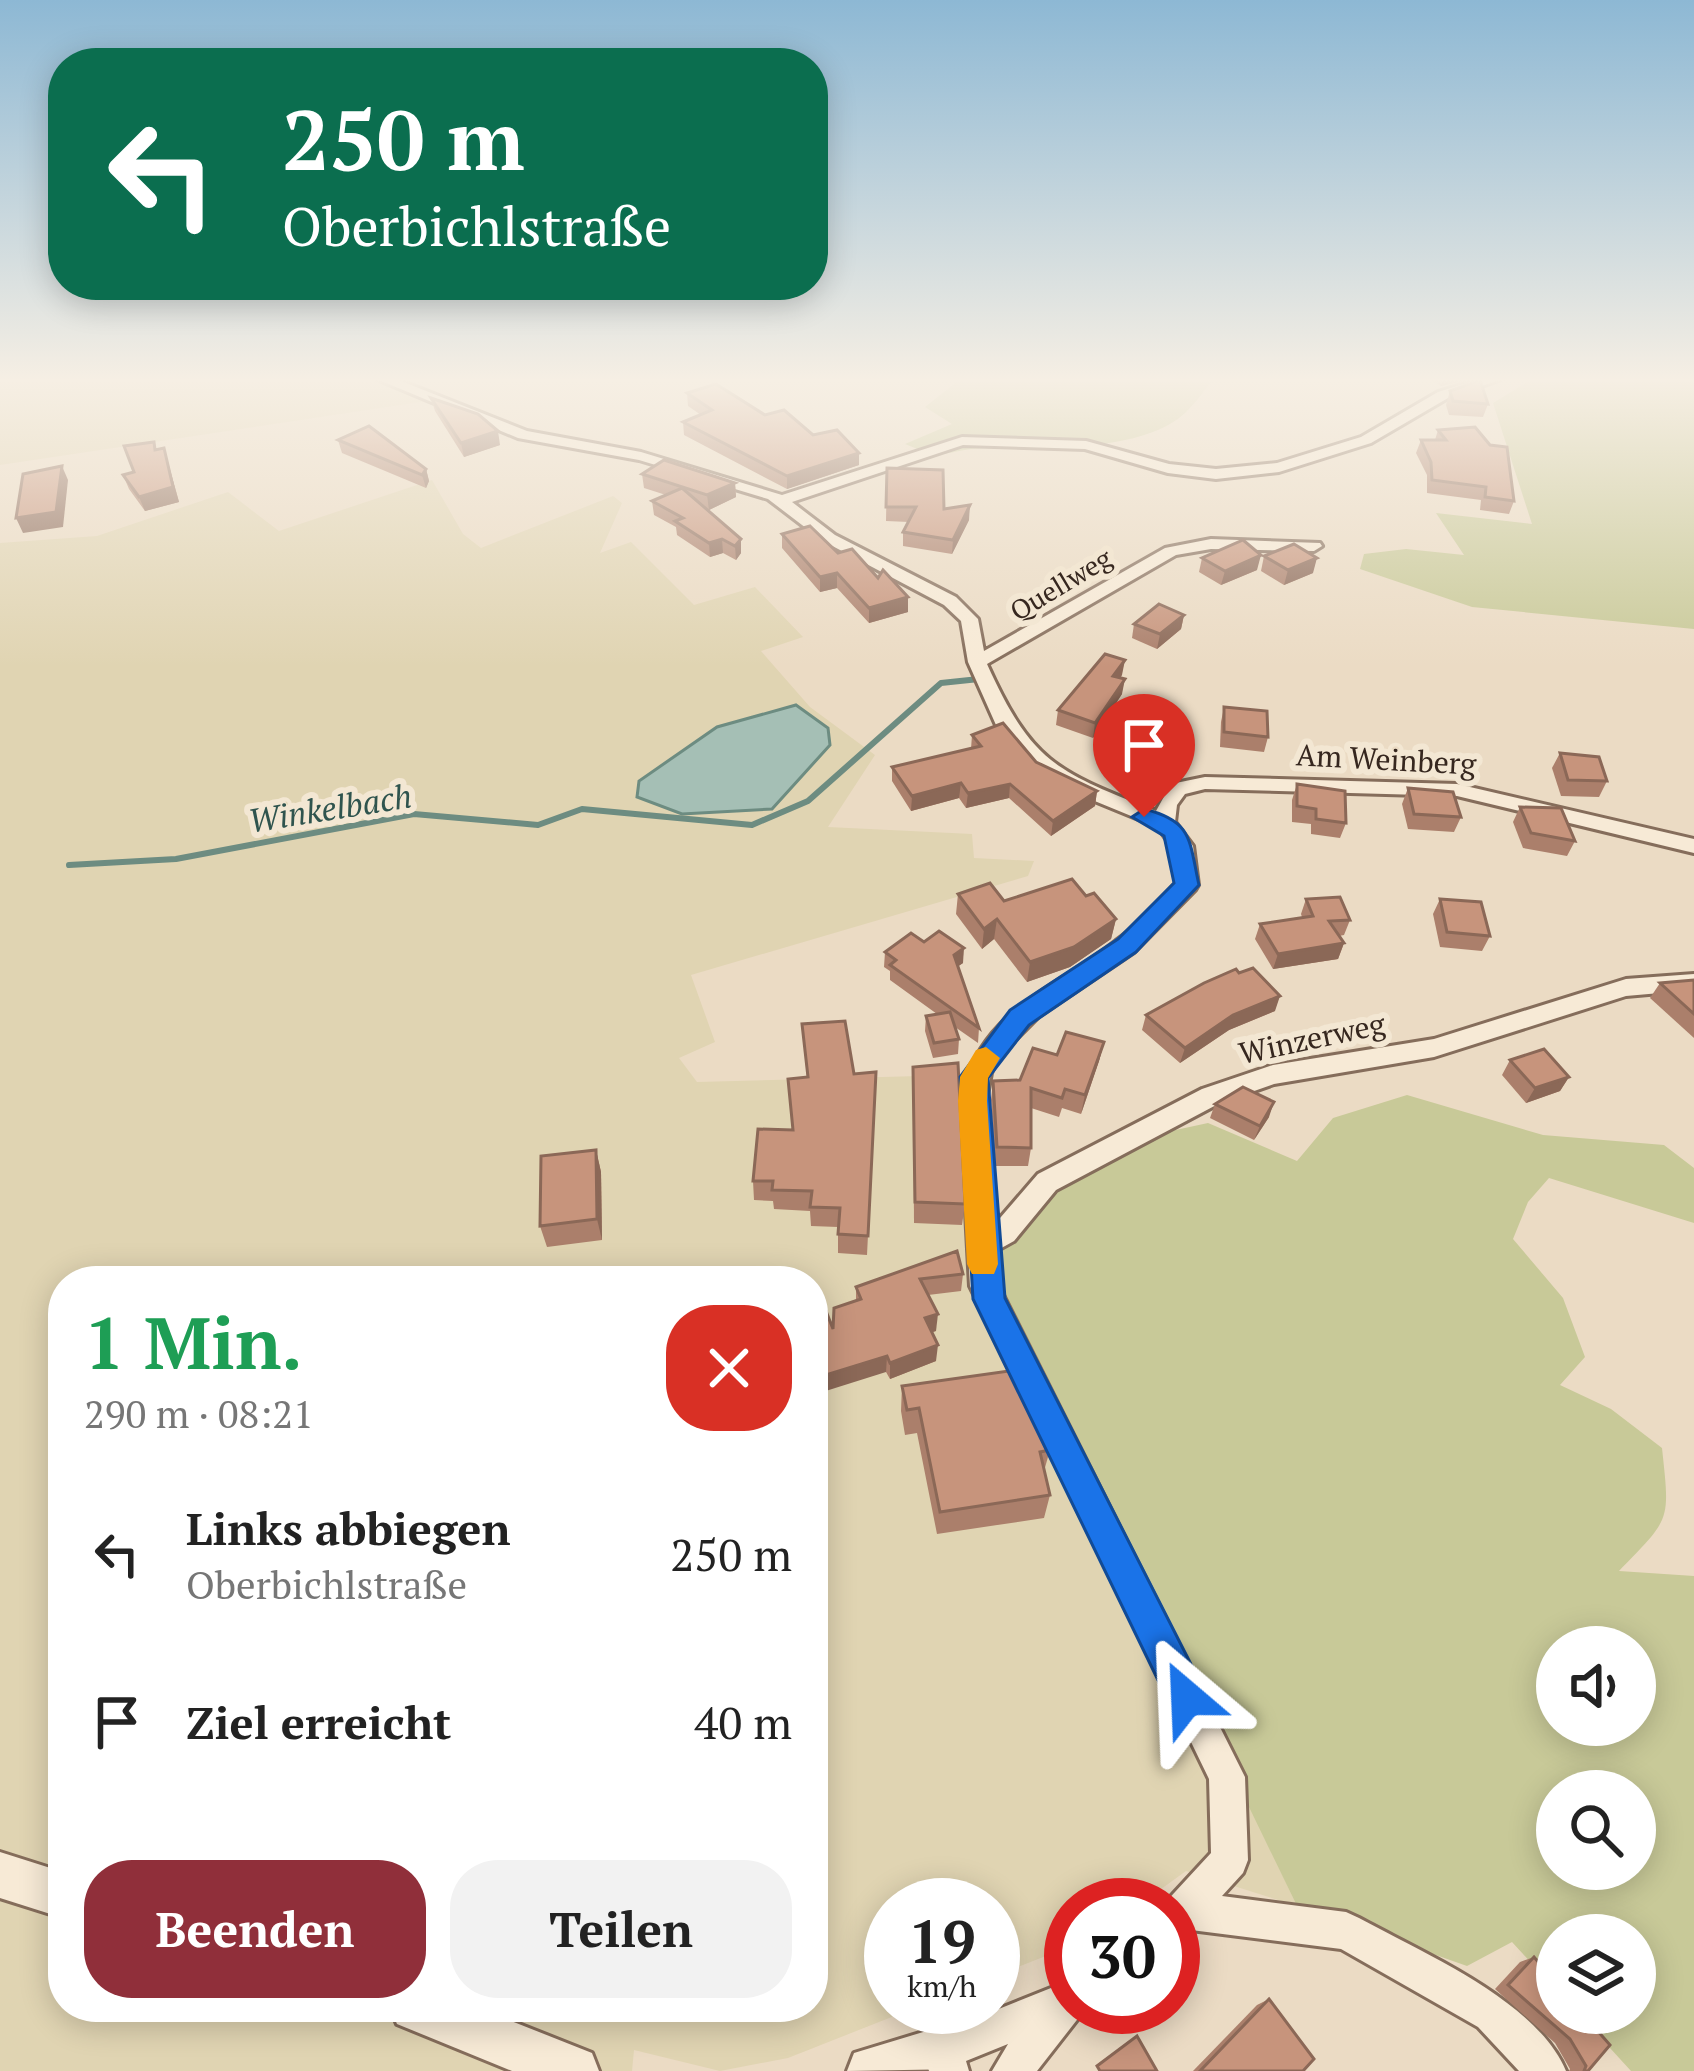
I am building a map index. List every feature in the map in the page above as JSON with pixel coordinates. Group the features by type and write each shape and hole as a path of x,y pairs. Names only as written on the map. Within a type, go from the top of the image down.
{"street":[{"path":"698,474 782,500 829,538 950,601 969,619 977,662 1003,721 1046,770 1083,792 1165,822 1182,846 1187,885 1127,945 1019,1018 974,1077 984,1286 1227,1777 1230,1860 1200,1894"},
{"path":"782,500 862,474"},
{"name":"Quellweg","path":"977,662 1171,550 1211,544 1314,546"},
{"name":"Am Weinberg","path":"1165,822 1167,804 1178,789 1205,783 1447,789 1694,846"},
{"name":"Winzerweg","path":"982,1245 1004,1233 1047,1182 1211,1096 1273,1075 1434,1048 1626,988 1694,982"},
{"path":"0,1875 48,1890"},
{"path":"1200,1919 1346,1931 1492,2013 1546,2071"},
{"path":"872,2071 946,2061 1044,2013"},
{"path":"452,2022 574,2071"},
{"path":"1012,2071 1044,2032"}],"shaded area":[{"path":"432,480 463,534 481,548 613,496 622,503 600,553 631,542 694,605 755,587 803,637 761,651 810,707 875,755 828,827 972,834 974,858 1034,861 1028,876 691,975 715,1042 679,1058 697,1082 957,1075 981,1241 1297,1906 1186,1871 1176,1878 1044,1878 1044,1957 1020,1966 1020,1878 864,1878 864,2028 788,2058 720,2071 634,2050 632,2071 0,2071 0,543 97,536 228,492 279,531"},
{"path":"796,705 828,728 830,745 772,809 682,814 637,797 639,781 717,727"}],"green space":[{"path":"1516,474 1694,474 1694,629 1472,607 1360,569 1364,554 1406,549 1464,555 1436,513 1532,524"},
{"path":"1407,1095 1543,1135 1664,1145 1694,1168 1694,1223 1549,1178 1528,1202 1513,1239 1563,1298 1585,1357 1560,1385 1611,1409 1662,1448 1663,1517 1649,1540 1619,1571 1694,1576 1694,2071 1631,2071 1597,2034 1656,2034 1656,1914 1536,1914 1536,1968 1512,1942 1467,1966 1297,1906 988,1268 981,1241 1051,1172 1157,1134 1208,1123 1297,1161 1333,1118"}],"building":[{"path":"23,474 61,474 56,512 16,518"},
{"path":"170,474 173,487 139,497 123,475"},
{"path":"642,474 706,474 735,483 707,495"},
{"path":"887,474 943,474 944,509 970,505 953,540 903,532 916,507 886,507"},
{"path":"1432,474 1510,474 1514,501 1485,497 1486,487 1432,480"},
{"path":"682,488 741,539 735,546 722,539 709,543 675,521 683,518 652,501"},
{"path":"810,526 838,553 852,549 878,578 883,570 908,597 869,608 837,573 820,577 782,534"},
{"path":"1243,540 1261,555 1225,571 1202,558"},
{"path":"1294,544 1317,558 1288,570 1264,556"},
{"path":"1159,604 1184,615 1160,634 1134,624"},
{"path":"1105,654 1125,660 1113,676 1125,679 1095,723 1058,710"},
{"path":"1224,707 1267,711 1268,737 1224,732"},
{"path":"1003,723 1036,762 1097,791 1053,821 1010,784 968,793 961,783 912,796 892,767 981,746 972,735"},
{"path":"1560,753 1599,757 1607,781 1568,780"},
{"path":"1297,784 1345,791 1346,823 1316,819 1316,809 1297,806"},
{"path":"1408,788 1453,792 1461,817 1414,814"},
{"path":"1520,807 1561,808 1575,841 1531,833"},
{"path":"1072,879 1086,896 1094,893 1116,919 1074,947 1030,962 997,919 984,929 958,894 990,883 1004,901"},
{"path":"1340,897 1350,920 1329,921 1344,943 1278,954 1260,924 1313,916 1306,899"},
{"path":"1440,899 1481,902 1490,936 1447,932"},
{"path":"939,931 964,948 954,955 979,1028 890,965 896,960 885,952 911,933 924,942"},
{"path":"1253,968 1280,996 1233,1015 1185,1048 1146,1015 1204,983 1236,969 1239,973"},
{"path":"1694,980 1694,1014 1660,983"},
{"path":"950,1012 959,1039 934,1043 926,1016"},
{"path":"845,1021 854,1074 876,1072 868,1236 838,1234 840,1208 810,1207 812,1191 772,1190 773,1181 753,1181 758,1129 793,1130 788,1079 808,1077 802,1024"},
{"path":"1066,1032 1104,1042 1085,1095 1065,1089 1062,1098 1031,1088 1031,1148 997,1147 993,1081 1020,1080 1033,1048 1057,1055"},
{"path":"1544,1049 1569,1077 1535,1088 1510,1060"},
{"path":"958,1063 965,1204 915,1202 913,1067"},
{"path":"1243,1087 1274,1102 1260,1126 1215,1104"},
{"path":"596,1150 597,1219 540,1226 541,1156"},
{"path":"957,1251 963,1274 920,1279 938,1314 925,1318 938,1345 890,1363 887,1356 828,1374 828,1316 833,1329 834,1308 861,1299 856,1287"},
{"path":"1023,1369 1050,1450 1040,1452 1050,1495 940,1512 919,1408 907,1410 902,1386"},
{"path":"1534,1957 1536,2009 1508,1985"},
{"path":"1269,1999 1314,2059 1303,2071 1200,2071"},
{"path":"1564,2034 1600,2034 1610,2045 1584,2071 1586,2066"},
{"path":"1137,2036 1157,2071 1100,2071 1097,2066"}],"waterway":[{"name":"Winkelbach","path":"69,865 176,859 414,814 538,825 582,809 752,825 808,801 941,683 979,679"}],"slow traffic":[{"path":"983,1264 973,1101 974,1077 986,1058"}],"route":[{"path":"1144,817 1165,822 1176,834 1187,885 1127,945 1019,1018 991,1049 974,1077 975,1152 984,1286 989,1299 1187,1698"}]}
